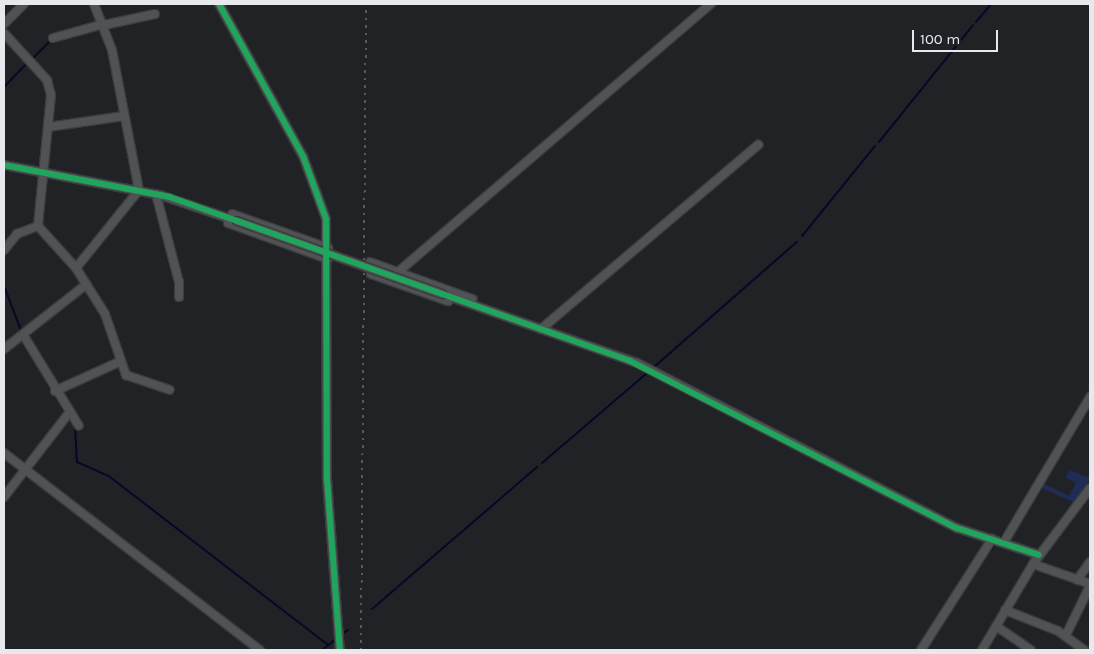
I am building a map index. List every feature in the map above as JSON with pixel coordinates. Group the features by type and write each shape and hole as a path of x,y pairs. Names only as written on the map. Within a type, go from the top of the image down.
{"street":[{"path":"4,24 24,4"},
{"path":"94,4 104,24 139,190"},
{"path":"219,4 310,172 325,212 328,248 327,479 340,650"},
{"path":"398,272 711,4"},
{"path":"53,38 104,24 155,14"},
{"path":"4,33 47,80 51,95 38,226 76,268 105,314 126,375 170,390"},
{"path":"48,127 124,116"},
{"path":"541,329 758,145"},
{"path":"4,165 43,176 139,190 187,203 645,367 957,528 1039,555"},
{"path":"76,268 139,190"},
{"path":"156,194 180,282 179,297"},
{"path":"187,203 195,201 328,248"},
{"path":"187,203 192,210 328,259"},
{"path":"4,250 17,234 38,226"},
{"path":"370,262 484,304 490,310"},
{"path":"371,274 481,313 490,310"},
{"path":"4,349 24,336 87,284"},
{"path":"24,336 55,391 79,426"},
{"path":"55,391 121,361"},
{"path":"1004,542 1090,397"},
{"path":"4,497 69,413"},
{"path":"4,453 260,650"},
{"path":"982,650 1039,555 1090,488"},
{"path":"921,650 992,539"},
{"path":"1077,580 1090,562"},
{"path":"1033,564 1090,585 1066,635"},
{"path":"1005,610 1066,635 1084,650"},
{"path":"996,626 1032,650"}],"shaded area":[{"path":"1070,470 1090,478 1076,503 1041,488 1043,483 1069,496 1076,483 1065,477"}],"waterway":[{"path":"976,22 991,4"},
{"path":"879,142 973,25"},
{"path":"32,59 50,41"},
{"path":"4,87 28,62"},
{"path":"802,236 875,146"},
{"path":"654,367 797,242"},
{"path":"4,286 22,333"},
{"path":"542,463 647,373"},
{"path":"47,382 65,412"},
{"path":"75,426 77,462 110,477 328,645"},
{"path":"372,609 537,467"},
{"path":"1001,537 1009,526"},
{"path":"988,553 996,543"},
{"path":"926,650 946,618"},
{"path":"342,634 348,630"},
{"path":"322,650 336,639"}],"railway":[{"path":"361,650 366,4"}],"cycle path":[{"path":"219,4 303,156 326,219 327,479 340,650"},
{"path":"4,165 170,197 630,361 957,528 1039,555"}]}
